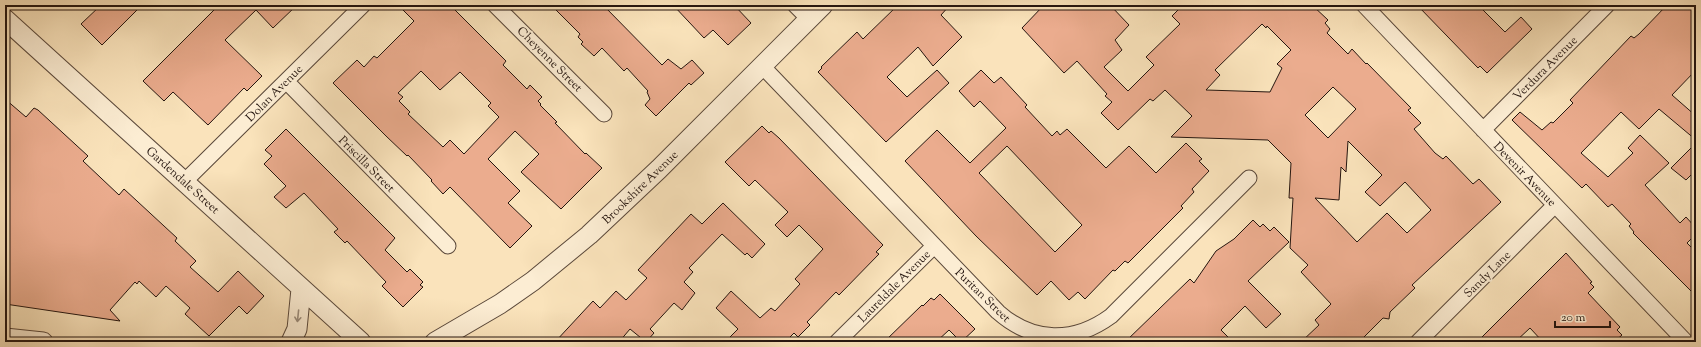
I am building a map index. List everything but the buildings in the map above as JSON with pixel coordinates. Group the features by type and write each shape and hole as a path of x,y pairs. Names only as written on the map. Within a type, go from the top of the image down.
{"street":[{"name":"Dolan Avenue","path":"184,181 363,5"},
{"name":"Cheyenne Street","path":"495,5 604,114"},
{"path":"795,5 809,19"},
{"name":"Brookshire Avenue","path":"435,342 500,304 564,257 618,209 823,5"},
{"name":"Devenir Avenue","path":"1364,5 1686,342"},
{"name":"Verdura Avenue","path":"1483,130 1607,5"},
{"name":"Gardendale Street","path":"5,19 361,342"},
{"name":"Puritan Street","path":"762,66 1007,320 1020,328 1040,335 1069,336 1092,329 1111,316 1249,178"},
{"name":"Priscilla Street","path":"286,81 448,246"},
{"name":"Sandy Lane","path":"1418,342 1555,205"},
{"name":"Laureldale Avenue","path":"838,342 934,246"},
{"path":"291,342 297,329 301,289"},
{"path":"5,338 42,342"}]}
